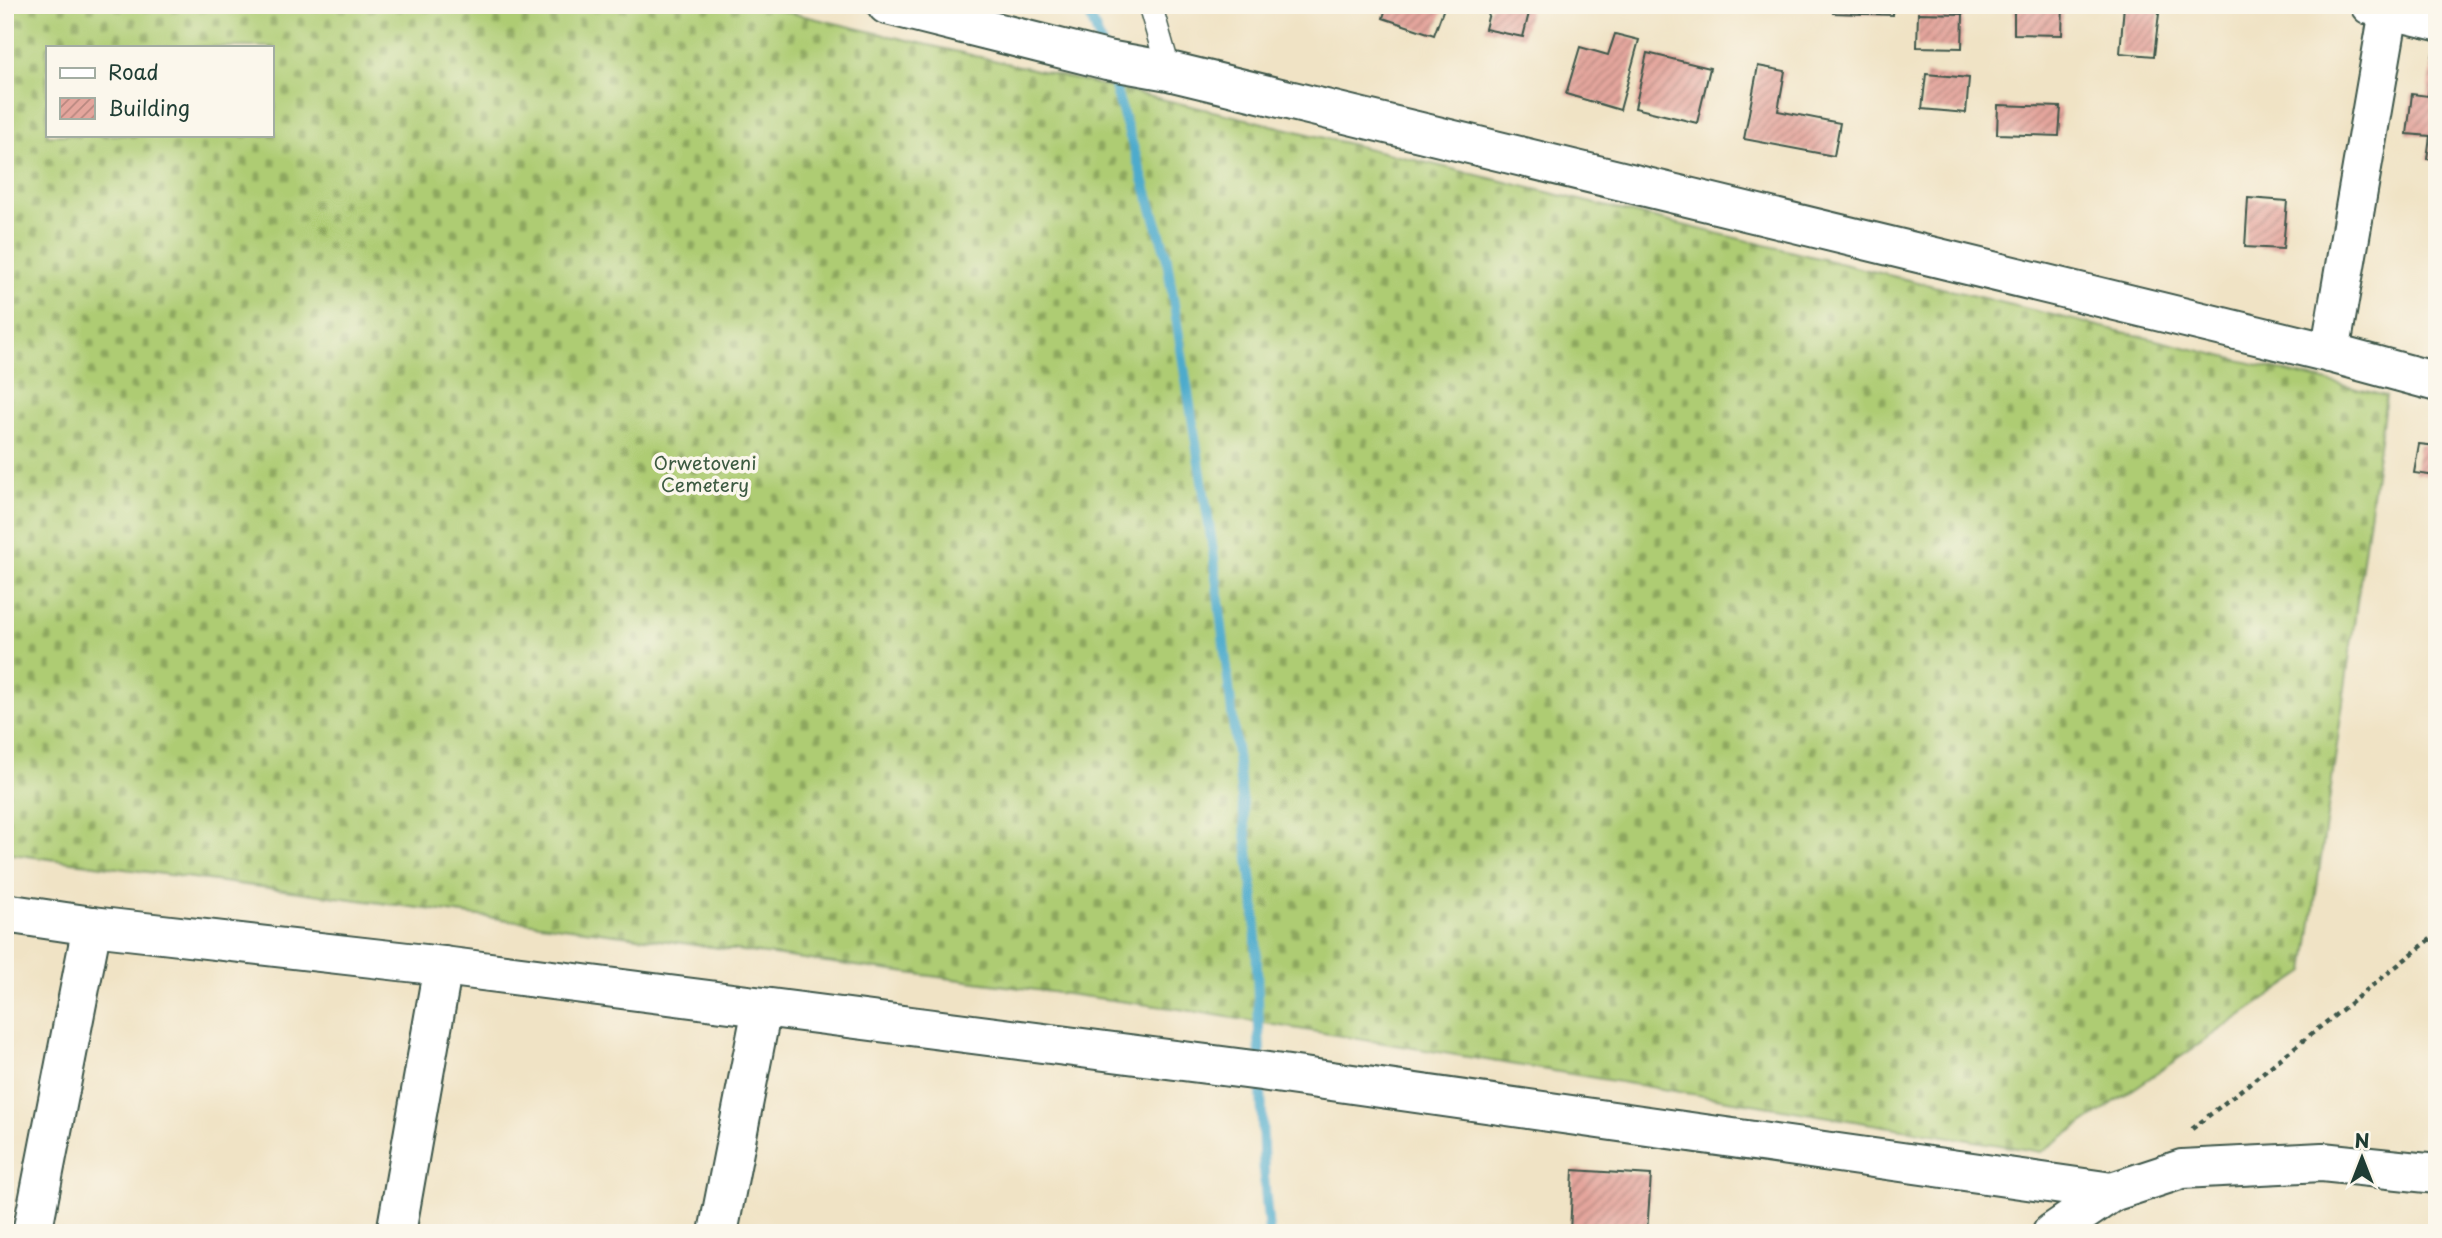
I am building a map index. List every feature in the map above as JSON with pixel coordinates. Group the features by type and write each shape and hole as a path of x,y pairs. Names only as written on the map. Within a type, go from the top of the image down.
{"street":[{"path":"887,5 2330,353 2437,382"},
{"path":"2330,353 2383,7 2437,21"},
{"path":"5,913 1261,1071 2112,1192"},
{"path":"32,1233 93,926"},
{"path":"396,1233 443,966"},
{"path":"718,1233 762,1008"},
{"path":"2052,1233 2112,1192 2182,1169 2322,1162 2437,1174"}],"lane":[{"path":"1150,5 1169,71"}],"path":[{"path":"2188,1132 2437,934"}],"green space":[{"name":"Orwetoveni Cemetery","path":"5,5 757,5 1234,116 2386,396 2305,972 2041,1152 1179,1009 5,853"}],"building":[{"path":"1387,5 1445,5 1434,35 1383,18"},
{"path":"1491,5 1531,5 1523,37 1485,29"},
{"path":"1834,5 1893,5 1893,15 1833,13"},
{"path":"2014,5 2063,5 2062,35 2014,34"},
{"path":"2124,5 2160,5 2154,56 2120,53"},
{"path":"1918,13 1963,14 1962,48 1917,47"},
{"path":"1615,34 1639,40 1620,110 1566,94 1580,47 1608,55"},
{"path":"2433,52 2437,52 2437,160 2427,159 2430,136 2407,134 2412,94 2428,96"},
{"path":"1647,53 1710,68 1697,123 1635,108"},
{"path":"1758,66 1785,71 1778,111 1840,123 1834,156 1744,139"},
{"path":"1926,74 1969,78 1966,113 1922,109"},
{"path":"1998,105 2061,107 2059,136 1997,134"},
{"path":"2248,198 2287,201 2283,249 2245,247"},
{"path":"2419,444 2437,446 2437,476 2414,473"},
{"path":"1573,1170 1651,1175 1647,1233 1570,1233"}],"waterway":[{"path":"1086,5 1103,49"},
{"path":"1109,68 1166,254 1213,550 1255,910 1264,1177 1269,1233"}]}
